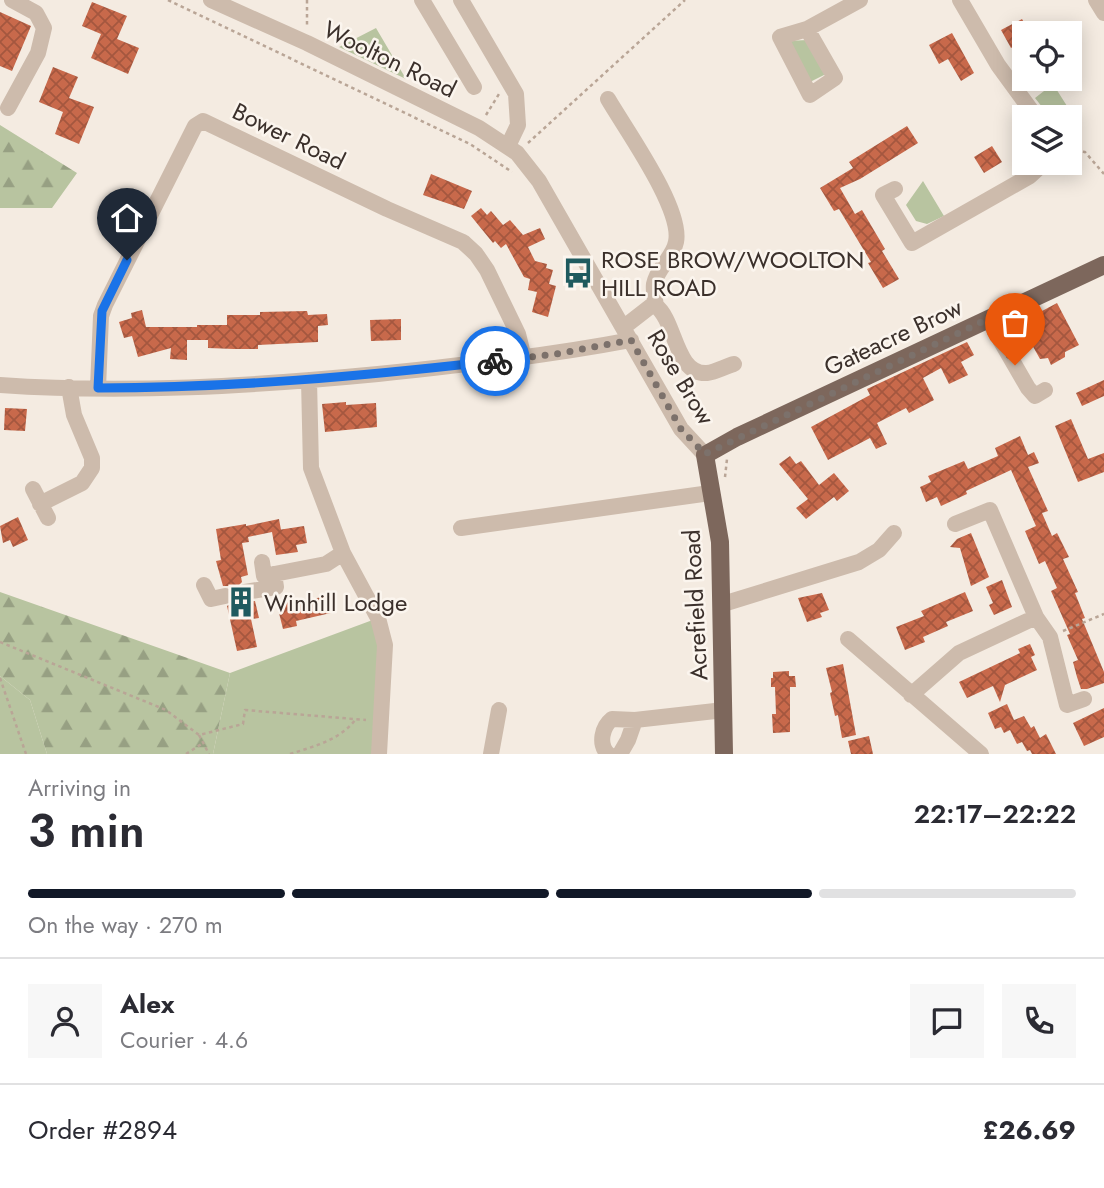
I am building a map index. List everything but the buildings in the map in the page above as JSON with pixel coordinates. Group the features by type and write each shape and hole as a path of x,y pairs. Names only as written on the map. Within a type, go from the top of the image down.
{"main road":[{"name":"Gateacre Brow","path":"705,454 1104,265"},
{"name":"Acrefield Road","path":"705,454 720,542 724,754"}],"street":[{"path":"8,108 38,53 44,28 36,13 12,0"},
{"name":"Woolton Road","path":"211,0 307,43 479,128 513,149"},
{"path":"422,0 474,87"},
{"path":"461,0 516,94 518,124 513,149"},
{"path":"807,29 860,0"},
{"path":"960,0 998,65 1027,105"},
{"path":"1096,0 1104,13"},
{"path":"608,99 670,203 677,229 673,253 654,286 656,306"},
{"name":"Bower Road","path":"98,388 101,316 104,305 195,126 203,121 387,209 463,242 488,270 520,339 524,358"},
{"name":"Rose Brow","path":"513,149 540,181 681,429 705,454"},
{"path":"895,189 883,195 912,243 1031,175"},
{"path":"0,385 194,387 309,380 524,358 628,333 651,306 664,312 681,356 692,369 709,373 734,364"},
{"path":"988,319 1028,388 1035,396 1045,390"},
{"path":"309,380 311,468 343,553 378,618 386,645 379,754"},
{"path":"40,504 82,483 92,468 92,458 74,415 69,387"},
{"path":"461,528 710,492"},
{"path":"955,524 990,510 1036,617 1050,637 1068,711 1084,699"},
{"path":"723,604 859,562 879,550 894,533"},
{"path":"245,592 276,587 268,568 326,564 343,553"},
{"path":"204,585 211,598 225,596"},
{"path":"911,695 959,653 1036,617"},
{"path":"848,639 981,754"},
{"path":"491,754 499,710"},
{"path":"608,754 604,750 605,725 612,719 635,720 724,710"},
{"path":"620,754 635,720"}],"path":[{"path":"168,0 470,144 517,175"},
{"path":"307,0 307,43"},
{"path":"513,149 685,0"},
{"path":"1082,152 1104,174"},
{"path":"1050,637 1104,614"},
{"path":"0,642 166,710 199,735 209,754"},
{"path":"0,678 26,754"},
{"path":"199,735 243,724 245,710 380,722"},
{"path":"290,754 339,736 356,719"},
{"path":"186,754 203,743"}],"green space":[{"path":"376,28 406,79 339,47"},
{"path":"807,40 826,74 810,82 788,41"},
{"path":"1044,91 1057,91 1066,105 1041,105 1035,98"},
{"path":"0,125 77,173 52,208 0,208"},
{"path":"923,181 944,216 927,224 916,221 906,205"},
{"path":"0,592 230,673 213,754 47,754 30,700 0,676"},
{"path":"378,618 384,666 373,754 213,754 230,673"},
{"path":"0,676 30,700 47,754 0,754"}],"way so far":[{"path":"495,361 556,354 631,340 681,429 705,454 988,319 1015,365"}],"place":[{"name":"ROSE BROW/WOOLTON HILL ROAD","path":"578,273"},
{"name":"Winhill Lodge","path":"241,602"}],"route":[{"path":"127,260 102,311 98,388 194,387 309,380 495,361"}]}
